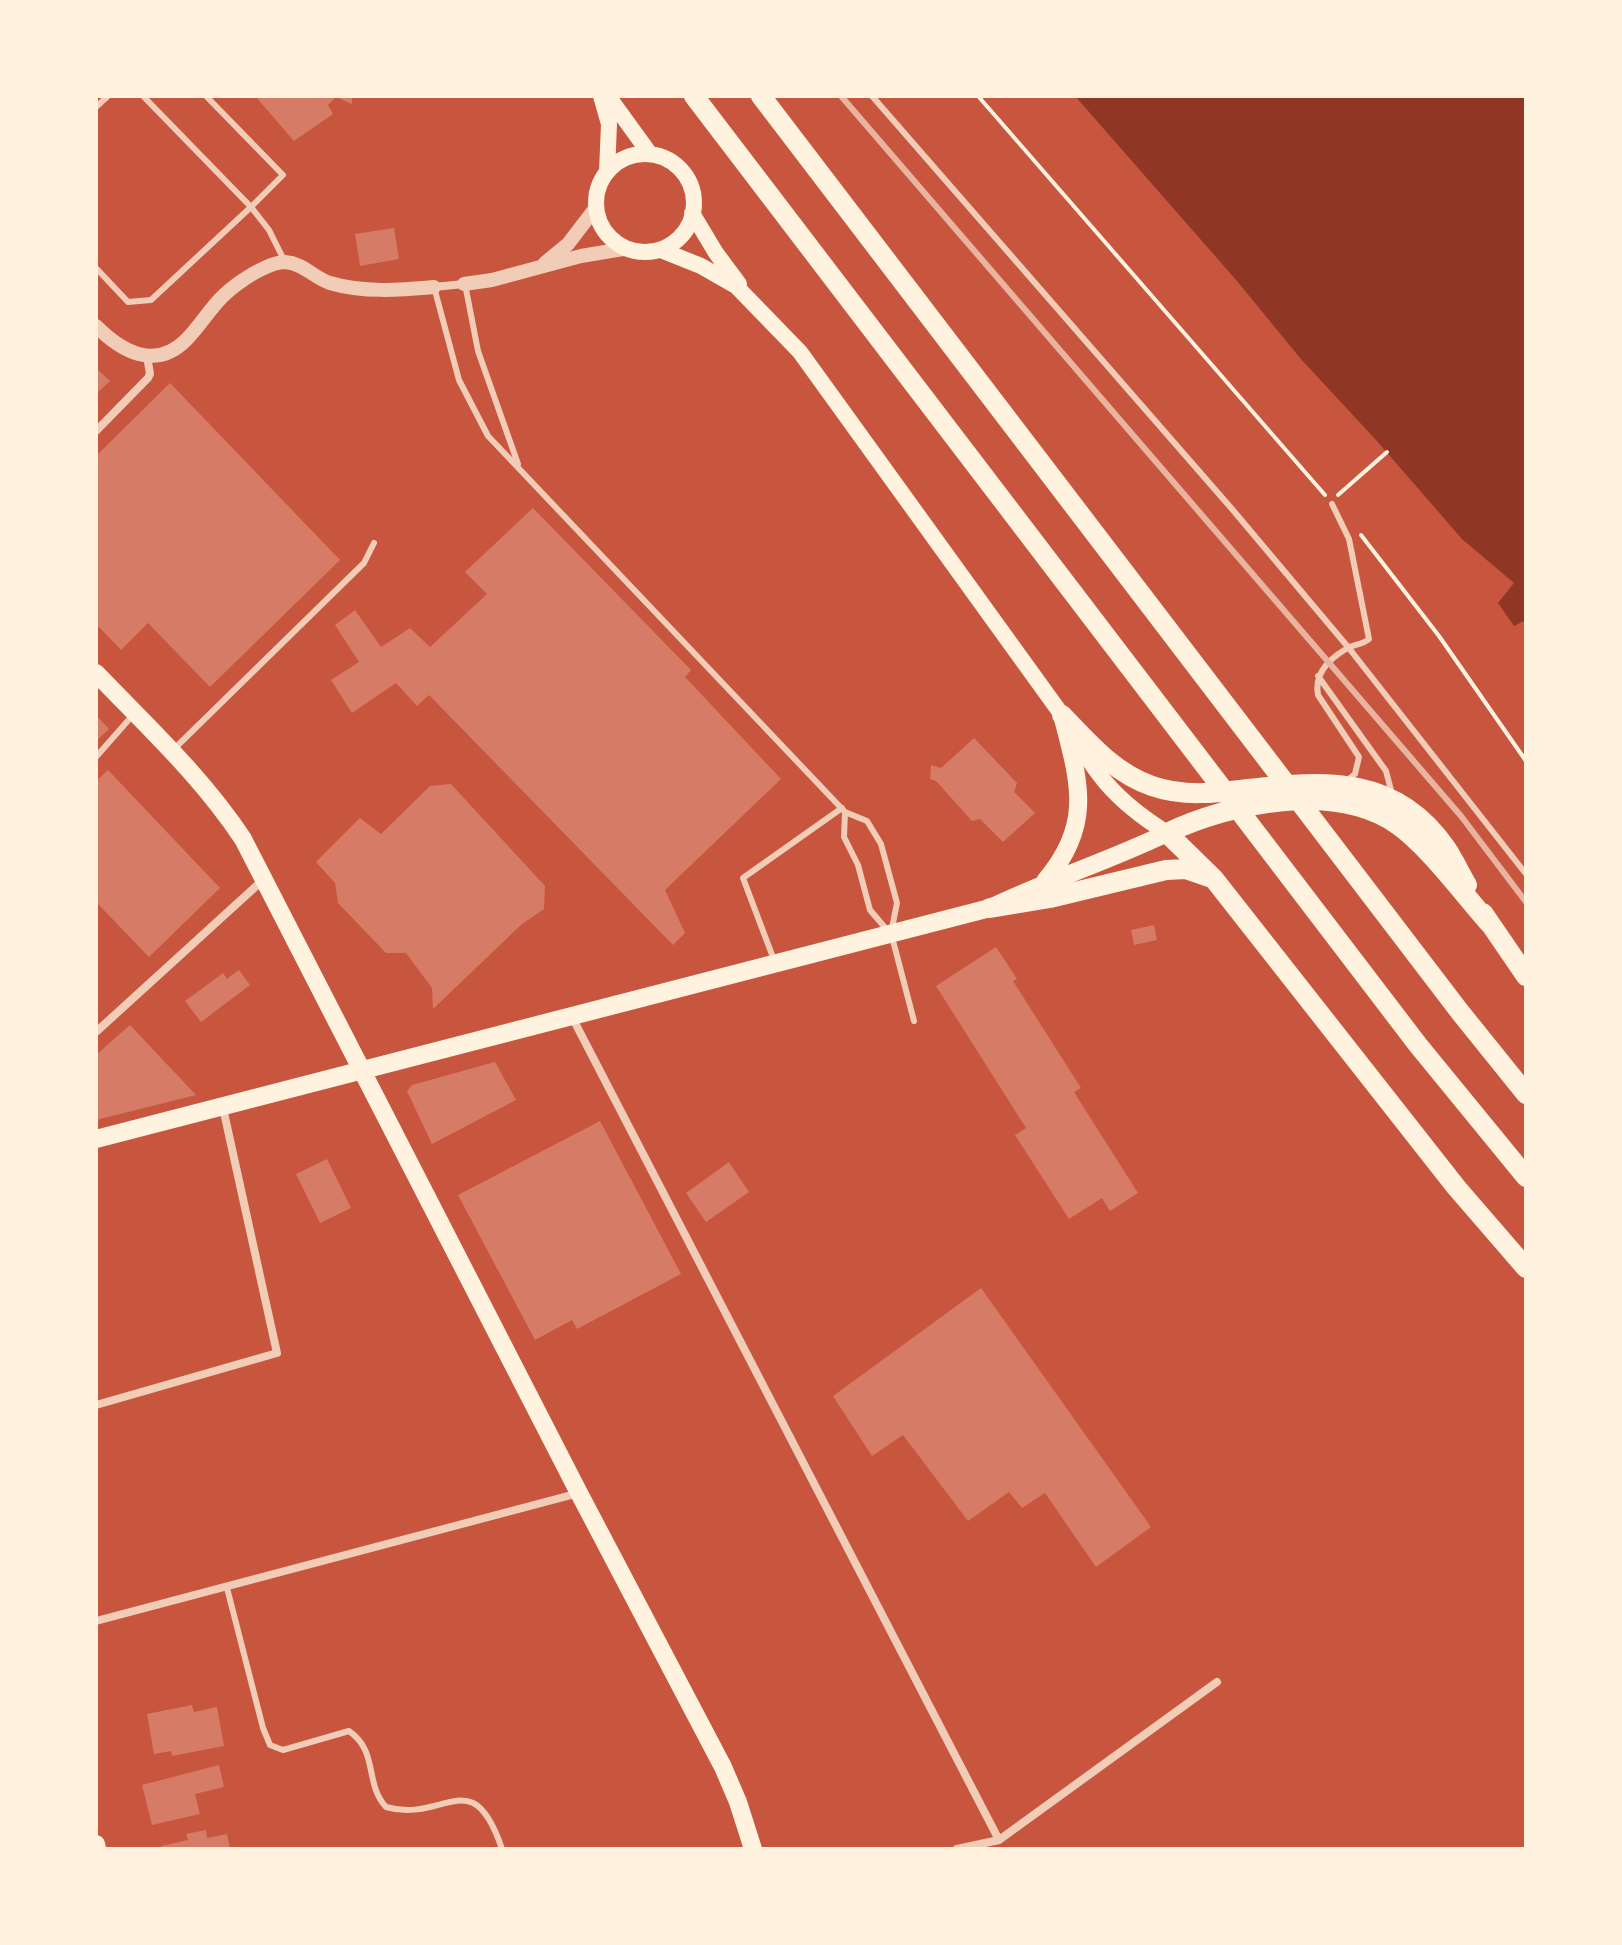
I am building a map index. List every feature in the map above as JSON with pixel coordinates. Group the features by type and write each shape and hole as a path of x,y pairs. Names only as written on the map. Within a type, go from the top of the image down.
{"highway":[{"path":"685,96 741,158"},
{"path":"694,96 1418,1045 1526,1177"},
{"path":"761,96 1526,1094"},
{"path":"1062,715 1121,771 1167,791 1200,794 1306,783 1343,784 1394,802 1423,822 1445,847 1490,924 1526,976"},
{"path":"1490,924 1411,835 1386,817 1356,805 1307,800 1230,809 1206,815 1167,833 1214,879 1456,1187 1526,1268"},
{"path":"990,908 1050,898 1166,870 1186,869 1214,879"}],"main road":[{"path":"601,96 609,133 607,172 597,194 603,227 623,249 650,253 661,250 683,234 692,213 692,190 675,165 650,154 624,159 607,172"},
{"path":"608,96 650,154"},
{"path":"692,213 716,253 753,301 825,382 1062,715 1106,786 1130,808 1167,833"},
{"path":"661,250 701,266 736,286 753,301"},
{"path":"96,673 220,804 265,878 579,1493 723,1767 753,1849"},
{"path":"1045,882 1067,853 1079,808 1078,776 1062,715"},
{"path":"96,1139 990,908 1045,882 1105,861 1167,833"}],"street":[{"path":"538,268 568,244 597,206"},
{"path":"96,326 116,346 147,356 169,352 184,342 223,296 263,268 285,262 305,268 327,282 390,290 492,280 581,256 623,249"},
{"path":"96,431 150,376 147,356"},
{"path":"96,1032 265,878"},
{"path":"571,1016 999,1840"},
{"path":"96,1405 277,1353 223,1107"},
{"path":"96,1621 579,1493"},
{"path":"957,1849 999,1840 1217,1682"}],"lane":[{"path":"96,107 108,96"},
{"path":"143,96 251,207 269,230 285,262"},
{"path":"96,268 128,302 151,300 283,175 206,96"},
{"path":"872,96 1232,509 1348,647 1526,874"},
{"path":"464,284 478,351 507,440 527,477"},
{"path":"434,287 451,355 488,436 843,810 867,821 881,844 897,903 891,933 914,1021"},
{"path":"1332,504 1349,539 1369,639 1363,645 1348,647 1329,662 1316,684 1318,695 1359,757 1355,774 1343,784"},
{"path":"172,751 364,563 374,543"},
{"path":"1318,676 1386,771 1394,802"},
{"path":"96,757 134,713"},
{"path":"775,963 743,878 843,810"},
{"path":"843,810 844,837 858,865 870,910 891,933"},
{"path":"227,1588 270,1745 283,1750 349,1731 364,1743 375,1786 386,1807 398,1811 458,1802 474,1803 490,1818 502,1849"}],"path":[{"path":"978,96 1332,504 1387,452"},
{"path":"1354,527 1399,581 1526,761"}],"shaded area":[{"path":"1075,96 1526,96 1526,620 1514,626 1498,603 1514,583 1462,539 1300,358"}],"building":[{"path":"255,96 352,96 352,104 336,97 328,105 333,114 294,141"},
{"path":"394,228 399,259 360,266 355,234"},
{"path":"96,368 110,381 96,394"},
{"path":"170,383 340,560 210,687 148,623 121,650 96,624 96,456"},
{"path":"533,508 691,670 685,677 781,779 665,890 685,933 673,945 429,695 417,706 396,683 352,713 331,680 359,662 335,625 355,610 381,647 410,628 430,647 487,594 465,572"},
{"path":"96,715 109,729 96,741"},
{"path":"974,738 1017,783 1014,792 1035,813 1003,842 980,819 972,821 936,781 930,779 931,765 941,768"},
{"path":"108,770 220,888 149,957 96,902 96,781"},
{"path":"451,784 545,886 544,909 522,924 433,1009 432,988 406,953 386,953 338,903 335,883 316,862 360,818 381,834 430,786"},
{"path":"1154,925 1157,940 1134,945 1131,930"},
{"path":"996,947 1017,979 1013,981 1081,1088 1074,1092 1138,1193 1110,1211 1102,1198 1069,1219 1015,1135 1026,1128 936,986"},
{"path":"239,970 250,985 201,1022 185,1001 223,973 227,979"},
{"path":"130,1025 196,1095 96,1120 96,1055"},
{"path":"495,1062 516,1100 432,1144 407,1091 412,1085"},
{"path":"600,1121 681,1274 577,1329 572,1320 535,1340 458,1195"},
{"path":"327,1159 351,1208 320,1223 296,1174"},
{"path":"729,1162 749,1192 706,1222 686,1193"},
{"path":"981,1288 1151,1527 1096,1567 1045,1493 1022,1508 1009,1492 968,1521 903,1435 872,1456 833,1396"},
{"path":"192,1705 194,1712 217,1707 224,1746 172,1756 171,1751 154,1754 147,1714"},
{"path":"219,1765 224,1787 195,1794 200,1814 152,1825 142,1785"},
{"path":"206,1830 207,1838 227,1834 230,1849 161,1849 161,1846 188,1840 186,1834"}],"railway":[{"path":"841,96 1461,816 1526,902"}]}
